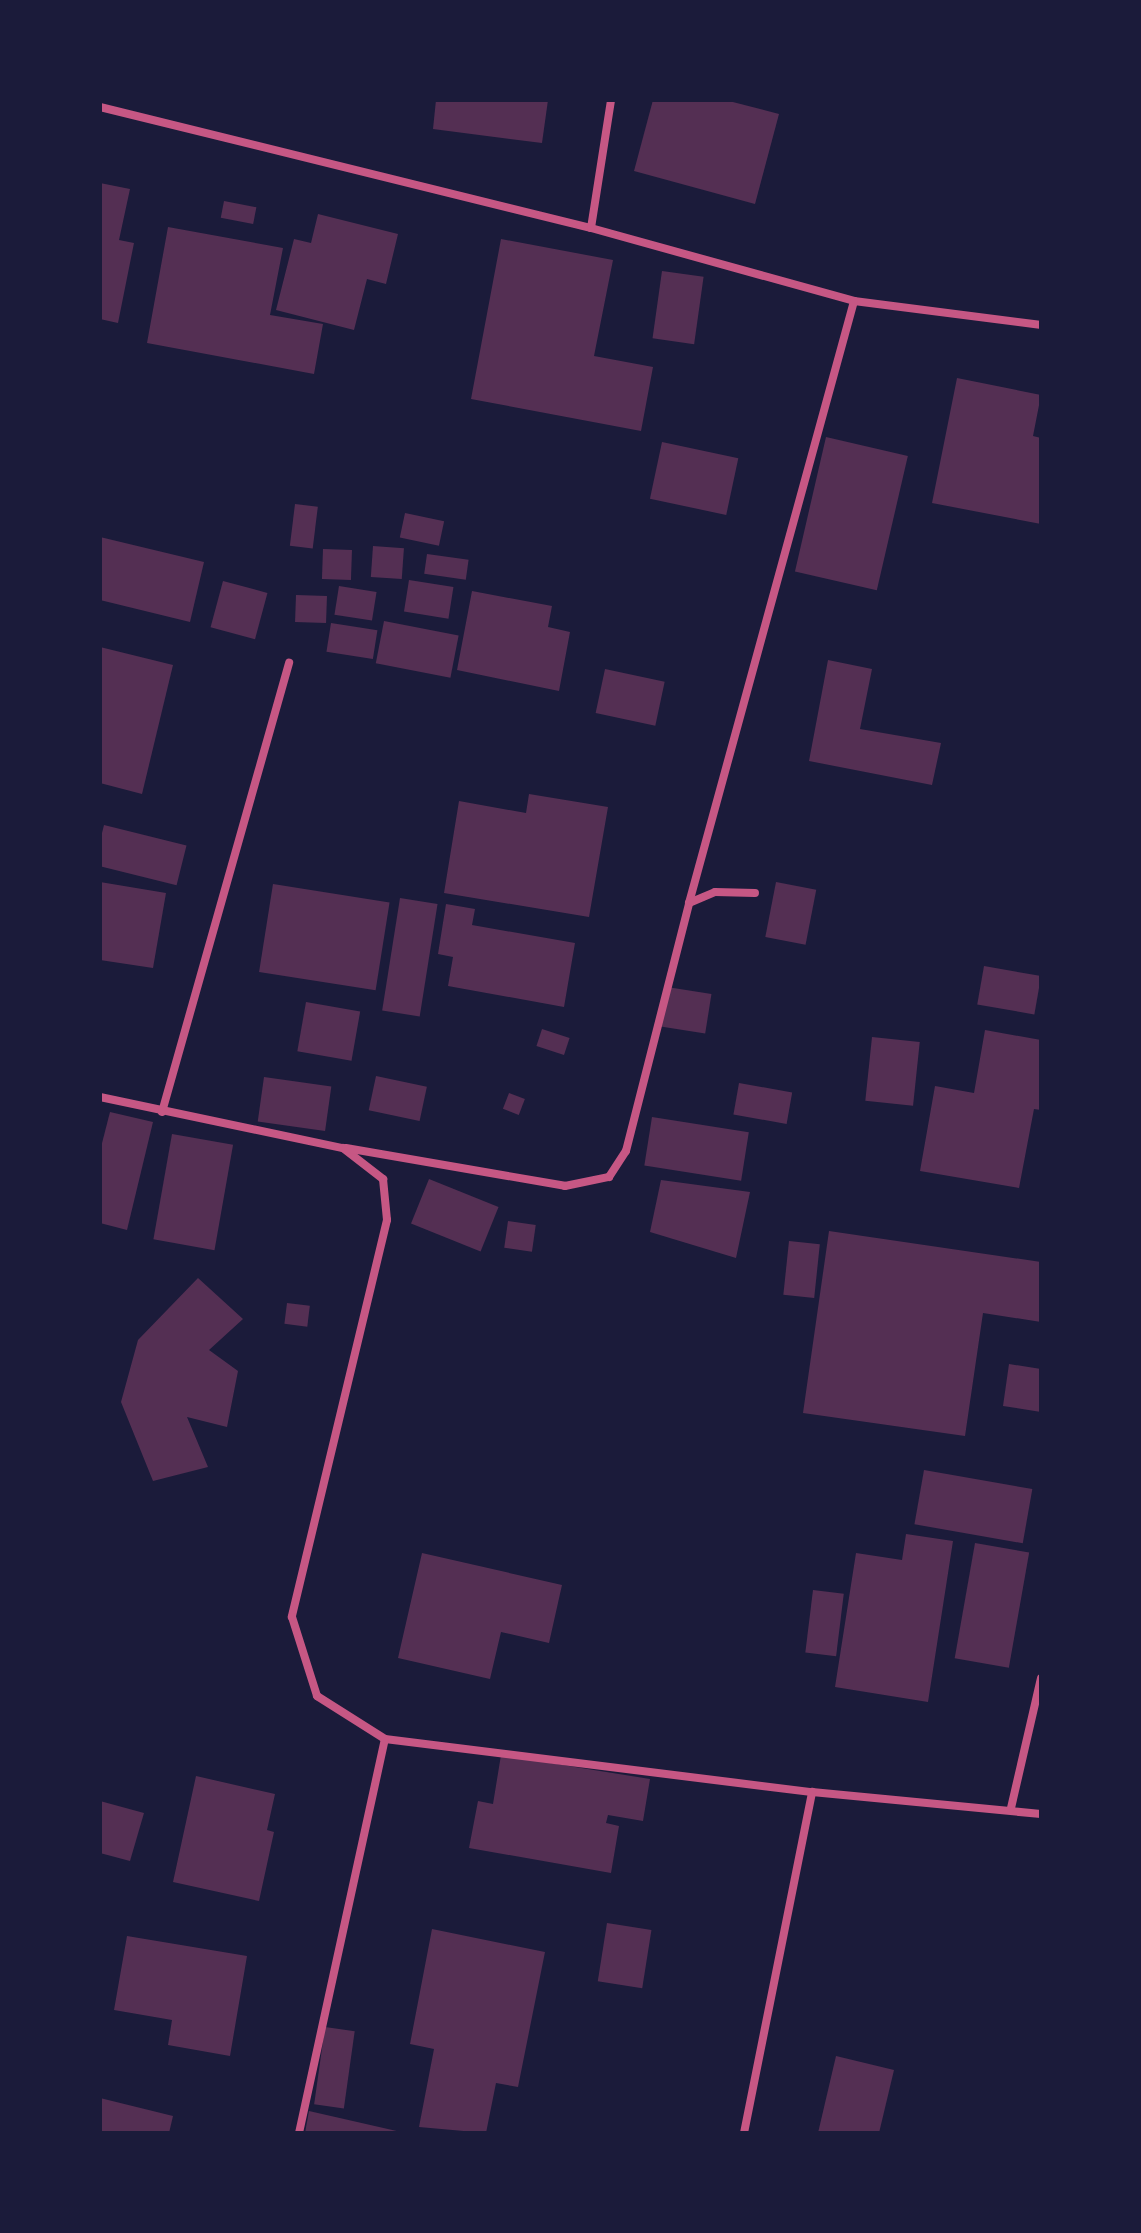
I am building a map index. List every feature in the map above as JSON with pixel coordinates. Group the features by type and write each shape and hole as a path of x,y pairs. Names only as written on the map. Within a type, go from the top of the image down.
{"street":[{"path":"591,228 611,100"},
{"path":"100,107 591,228 854,301 1041,325"},
{"path":"100,1097 343,1148 565,1186 609,1177 626,1151 689,903 854,301"},
{"path":"162,1112 289,663"},
{"path":"689,903 715,892 755,893"},
{"path":"343,1148 383,1179 387,1220 292,1617 317,1696 385,1739 812,1792 1011,1808 1041,1814"},
{"path":"1011,1808 1041,1678"},
{"path":"299,2133 385,1739"},
{"path":"744,2133 812,1792"}],"building":[{"path":"436,100 548,100 542,143 433,129"},
{"path":"653,100 725,100 779,114 755,204 634,171"},
{"path":"100,183 130,189 119,240 134,243 118,323 100,319"},
{"path":"224,201 256,207 253,224 221,218"},
{"path":"318,214 398,234 386,284 367,279 354,330 276,310 294,239 311,243"},
{"path":"168,227 283,248 270,315 323,324 314,374 147,343"},
{"path":"501,239 613,260 594,356 653,367 641,431 471,399"},
{"path":"662,271 704,277 694,344 653,338"},
{"path":"957,378 1041,395 1033,436 1041,438 1041,524 932,503"},
{"path":"826,437 908,456 877,590 795,571"},
{"path":"662,442 738,458 726,515 650,499"},
{"path":"295,504 318,507 313,548 290,546"},
{"path":"405,513 444,521 439,546 400,537"},
{"path":"100,537 204,562 190,622 100,600"},
{"path":"373,546 404,548 402,579 371,577"},
{"path":"323,549 352,550 351,580 322,579"},
{"path":"427,554 469,560 466,580 424,574"},
{"path":"409,580 453,587 448,619 404,612"},
{"path":"223,581 267,593 255,639 211,627"},
{"path":"339,586 377,592 372,621 334,615"},
{"path":"472,591 552,606 548,627 570,632 559,691 457,670"},
{"path":"296,595 327,596 326,623 295,622"},
{"path":"384,621 459,636 450,678 376,663"},
{"path":"331,623 377,630 373,659 326,652"},
{"path":"100,647 173,665 142,794 100,783"},
{"path":"828,660 872,669 860,729 941,743 932,785 809,761"},
{"path":"605,669 665,682 655,726 596,713"},
{"path":"529,794 608,807 589,917 444,893 459,801 526,813"},
{"path":"104,825 186,846 177,885 100,866 100,841"},
{"path":"100,882 166,893 153,968 100,960"},
{"path":"776,882 816,890 806,945 765,937"},
{"path":"273,884 390,902 376,990 259,972"},
{"path":"400,898 438,904 420,1017 382,1011"},
{"path":"446,904 475,909 472,925 575,943 564,1007 448,986 453,957 438,954"},
{"path":"984,966 1041,976 1034,1014 977,1004"},
{"path":"667,987 711,994 705,1034 661,1027"},
{"path":"306,1002 360,1012 351,1061 297,1051"},
{"path":"542,1029 570,1038 564,1055 536,1046"},
{"path":"985,1030 1041,1040 1041,1110 1034,1109 1019,1188 920,1171 935,1086 974,1093"},
{"path":"872,1037 920,1042 913,1106 865,1101"},
{"path":"376,1076 427,1087 420,1121 369,1110"},
{"path":"264,1077 331,1086 325,1131 258,1122"},
{"path":"739,1083 792,1092 787,1124 733,1115"},
{"path":"509,1093 525,1099 519,1115 503,1109"},
{"path":"110,1112 153,1122 127,1230 100,1223 100,1151"},
{"path":"652,1117 749,1132 741,1181 644,1165"},
{"path":"172,1134 233,1145 214,1250 153,1239"},
{"path":"429,1179 499,1207 481,1252 411,1224"},
{"path":"661,1180 750,1192 736,1258 650,1232"},
{"path":"508,1221 536,1225 532,1252 504,1248"},
{"path":"829,1231 1041,1262 1041,1322 983,1313 965,1436 803,1413"},
{"path":"789,1241 820,1244 814,1298 783,1295"},
{"path":"198,1278 243,1319 209,1350 238,1371 227,1427 187,1417 208,1467 153,1481 121,1402 138,1340"},
{"path":"287,1303 310,1306 307,1327 284,1324"},
{"path":"1009,1364 1041,1369 1041,1412 1003,1406"},
{"path":"924,1470 1032,1489 1023,1543 914,1524"},
{"path":"906,1534 953,1541 928,1702 835,1687 856,1553 902,1560"},
{"path":"975,1543 1029,1553 1009,1668 955,1658"},
{"path":"422,1553 562,1585 549,1643 501,1632 490,1679 398,1658"},
{"path":"813,1590 844,1594 836,1656 805,1653"},
{"path":"501,1755 650,1779 643,1821 608,1815 606,1823 619,1826 611,1873 469,1848 478,1801 493,1804"},
{"path":"196,1776 275,1794 267,1830 274,1832 259,1901 173,1882"},
{"path":"100,1801 144,1813 130,1861 100,1853"},
{"path":"607,1923 651,1930 642,1988 598,1981"},
{"path":"432,1929 545,1952 518,2087 496,2083 486,2133 419,2127 434,2049 410,2044"},
{"path":"127,1936 247,1956 230,2056 168,2045 172,2020 114,2010"},
{"path":"325,2027 355,2031 344,2108 314,2104"},
{"path":"836,2056 894,2070 879,2133 818,2133"},
{"path":"100,2098 173,2116 169,2133 100,2133"},
{"path":"309,2111 401,2132 401,2133 305,2133"}]}
